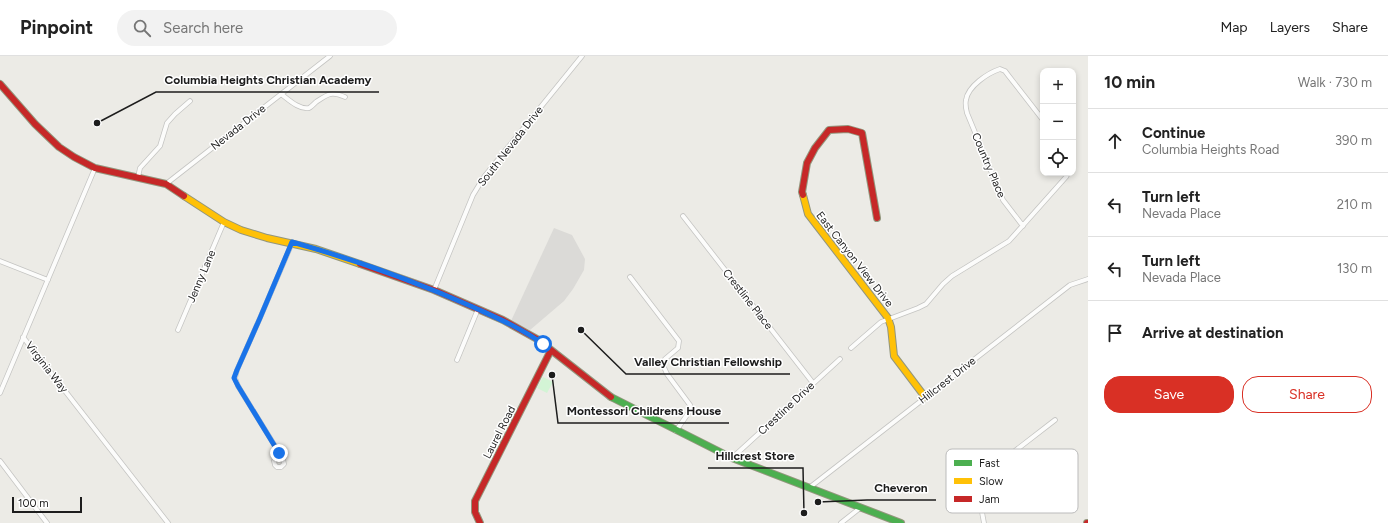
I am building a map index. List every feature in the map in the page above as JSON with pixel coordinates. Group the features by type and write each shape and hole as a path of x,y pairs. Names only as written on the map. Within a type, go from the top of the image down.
{"street":[{"name":"Nevada Drive","path":"166,184 330,56"},
{"name":"South Nevada Drive","path":"434,290 473,195 484,177 582,56"},
{"name":"Country Place","path":"1023,226 1004,200 967,113 966,99 969,91 977,83 1000,69 1005,71 1040,116"},
{"path":"0,84 35,124 59,147 95,168 166,184 224,222 242,230 267,238 292,242 348,259 434,290 478,309 526,332 551,350 605,394 622,404 732,458 901,523"},
{"path":"281,94 293,103 309,108 328,94 336,93 345,97"},
{"path":"138,177 140,168 160,146 168,123 175,114 190,101"},
{"name":"East Canyon View Drive","path":"877,218 862,133 848,129 829,130 815,148 807,163 802,192 808,214 888,318 893,332 892,350 894,356 925,397"},
{"name":"Virginia Way","path":"95,168 23,337 168,523"},
{"path":"851,348 876,326 888,318 926,304 952,276 1009,241 1066,176"},
{"name":"Crestline Place","path":"683,216 813,383"},
{"name":"Jenny Lane","path":"178,330 224,222"},
{"path":"279,453 234,378 292,242"},
{"path":"0,262 48,280"},
{"path":"630,277 679,341 678,348 663,361 667,374 690,405 689,412 676,431"},
{"name":"Hillcrest Drive","path":"809,488 1070,285 1088,279"},
{"path":"457,360 478,309"},
{"path":"0,393 23,337"},
{"name":"Laurel Road","path":"480,523 475,515 475,501 551,350"},
{"name":"Crestline Drive","path":"732,458 840,358"},
{"path":"1017,449 1055,420"},
{"path":"0,461 47,523"},
{"path":"841,523 860,508"},
{"path":"982,513 984,523"}],"shaded area":[{"path":"554,228 572,235 585,259 584,270 564,301 530,330 511,321"}],"green space":[{"path":"543,377 553,382 547,393 537,388"}],"traffic: fast":[{"path":"611,397 732,458 901,523"}],"traffic: slow":[{"path":"803,195 808,214 888,318 891,327 894,356 925,397"},
{"path":"184,196 224,222 241,230 267,238 316,249 360,264"}],"traffic: jam":[{"path":"0,84 35,124 59,147 74,157 95,168 166,184 184,196"},
{"path":"803,195 802,192 807,163 815,148 829,130 848,129 862,133 877,218"},
{"path":"360,264 434,290 503,320 537,339 611,397"},
{"path":"480,523 475,512 475,501 551,350"}],"place":[{"name":"Columbia Heights Christian Academy","path":"97,123"},
{"name":"Valley Christian Fellowship","path":"581,330"},
{"name":"Montessori Childrens House","path":"552,375"},
{"name":"Cheveron","path":"818,502"},
{"name":"Hillcrest Store","path":"804,513"}],"route":[{"path":"279,453 234,378 292,242 355,262 434,290 503,320 526,332 543,344"}]}
